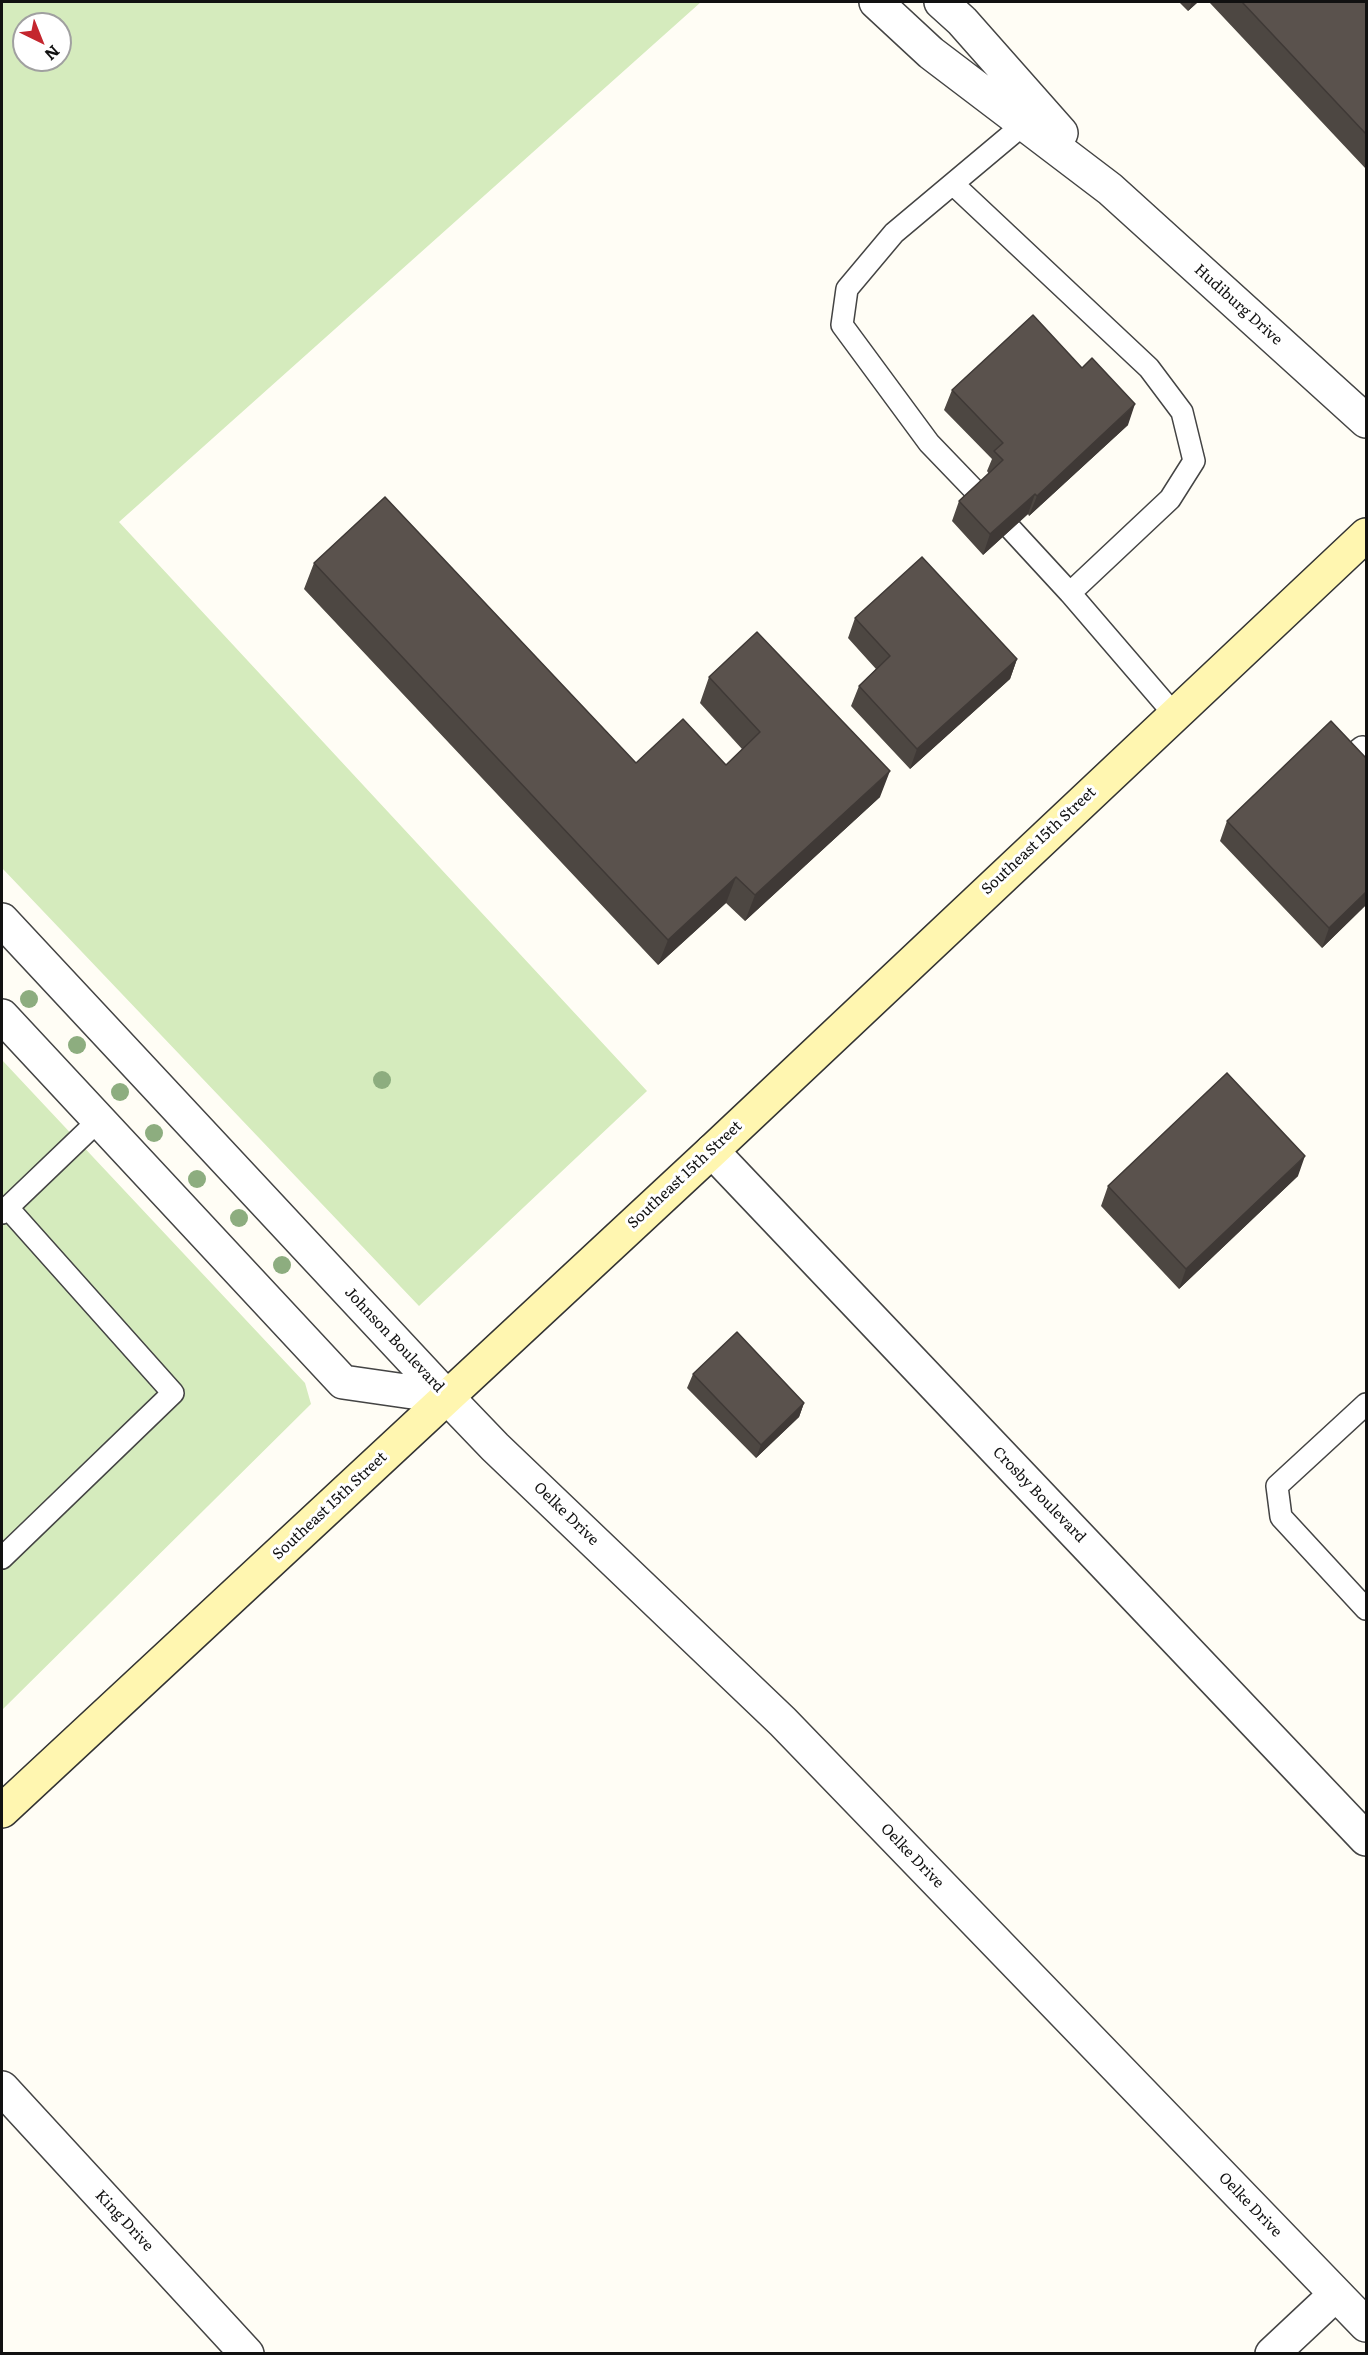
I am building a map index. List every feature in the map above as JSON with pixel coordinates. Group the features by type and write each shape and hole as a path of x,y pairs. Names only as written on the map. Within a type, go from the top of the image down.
{"main road":[{"name":"Southeast 15th Street","path":"2,1811 712,1150 1366,535"}],"street":[{"name":"Hudiburg Drive","path":"876,2 932,53 1110,189 1366,421"},
{"name":"Hudiburg Drive","path":"941,2 962,21 1110,189"},
{"name":"Johnson Boulevard","path":"2,920 447,1397"},
{"name":"Johnson Boulevard","path":"2,1016 344,1382 447,1397"},
{"name":"Crosby Boulevard","path":"712,1150 1366,1839"},
{"name":"Oelke Drive","path":"447,1397 495,1448 783,1722 1366,2325"},
{"name":"King Drive","path":"2,2088 247,2354"},
{"path":"1272,2354 1336,2295"}],"lane":[{"path":"980,496 929,443 842,325 846,289 894,233 1024,124"},
{"path":"953,184 1149,368 1182,412 1194,461 1188,471 1170,499 1070,592"},
{"path":"1011,529 1070,592 1174,714"},
{"path":"1318,781 1365,747"},
{"path":"2,1558 173,1393 4,1210 99,1120"},
{"path":"1366,1404 1277,1486 1281,1517 1366,1609"}],"green space":[{"path":"2,2 701,2 119,522 647,1091 419,1306 2,868"},
{"path":"2,1060 305,1383 311,1404 2,1710"}],"building":[{"path":"1242,2 1366,2 1366,134"},
{"path":"1033,315 1082,368 1092,358 1135,404 1037,496 1035,494 990,534 959,501 1003,460 994,451 1003,443 952,390"},
{"path":"385,497 636,763 683,719 726,765 760,732 709,677 757,632 890,771 755,895 736,877 668,940 314,563"},
{"path":"922,557 1017,659 917,749 859,686 890,656 855,618"},
{"path":"1331,721 1366,758 1366,892 1329,928 1227,821"},
{"path":"1227,1073 1305,1156 1186,1269 1108,1186"},
{"path":"737,1332 804,1403 761,1445 693,1374"}]}
